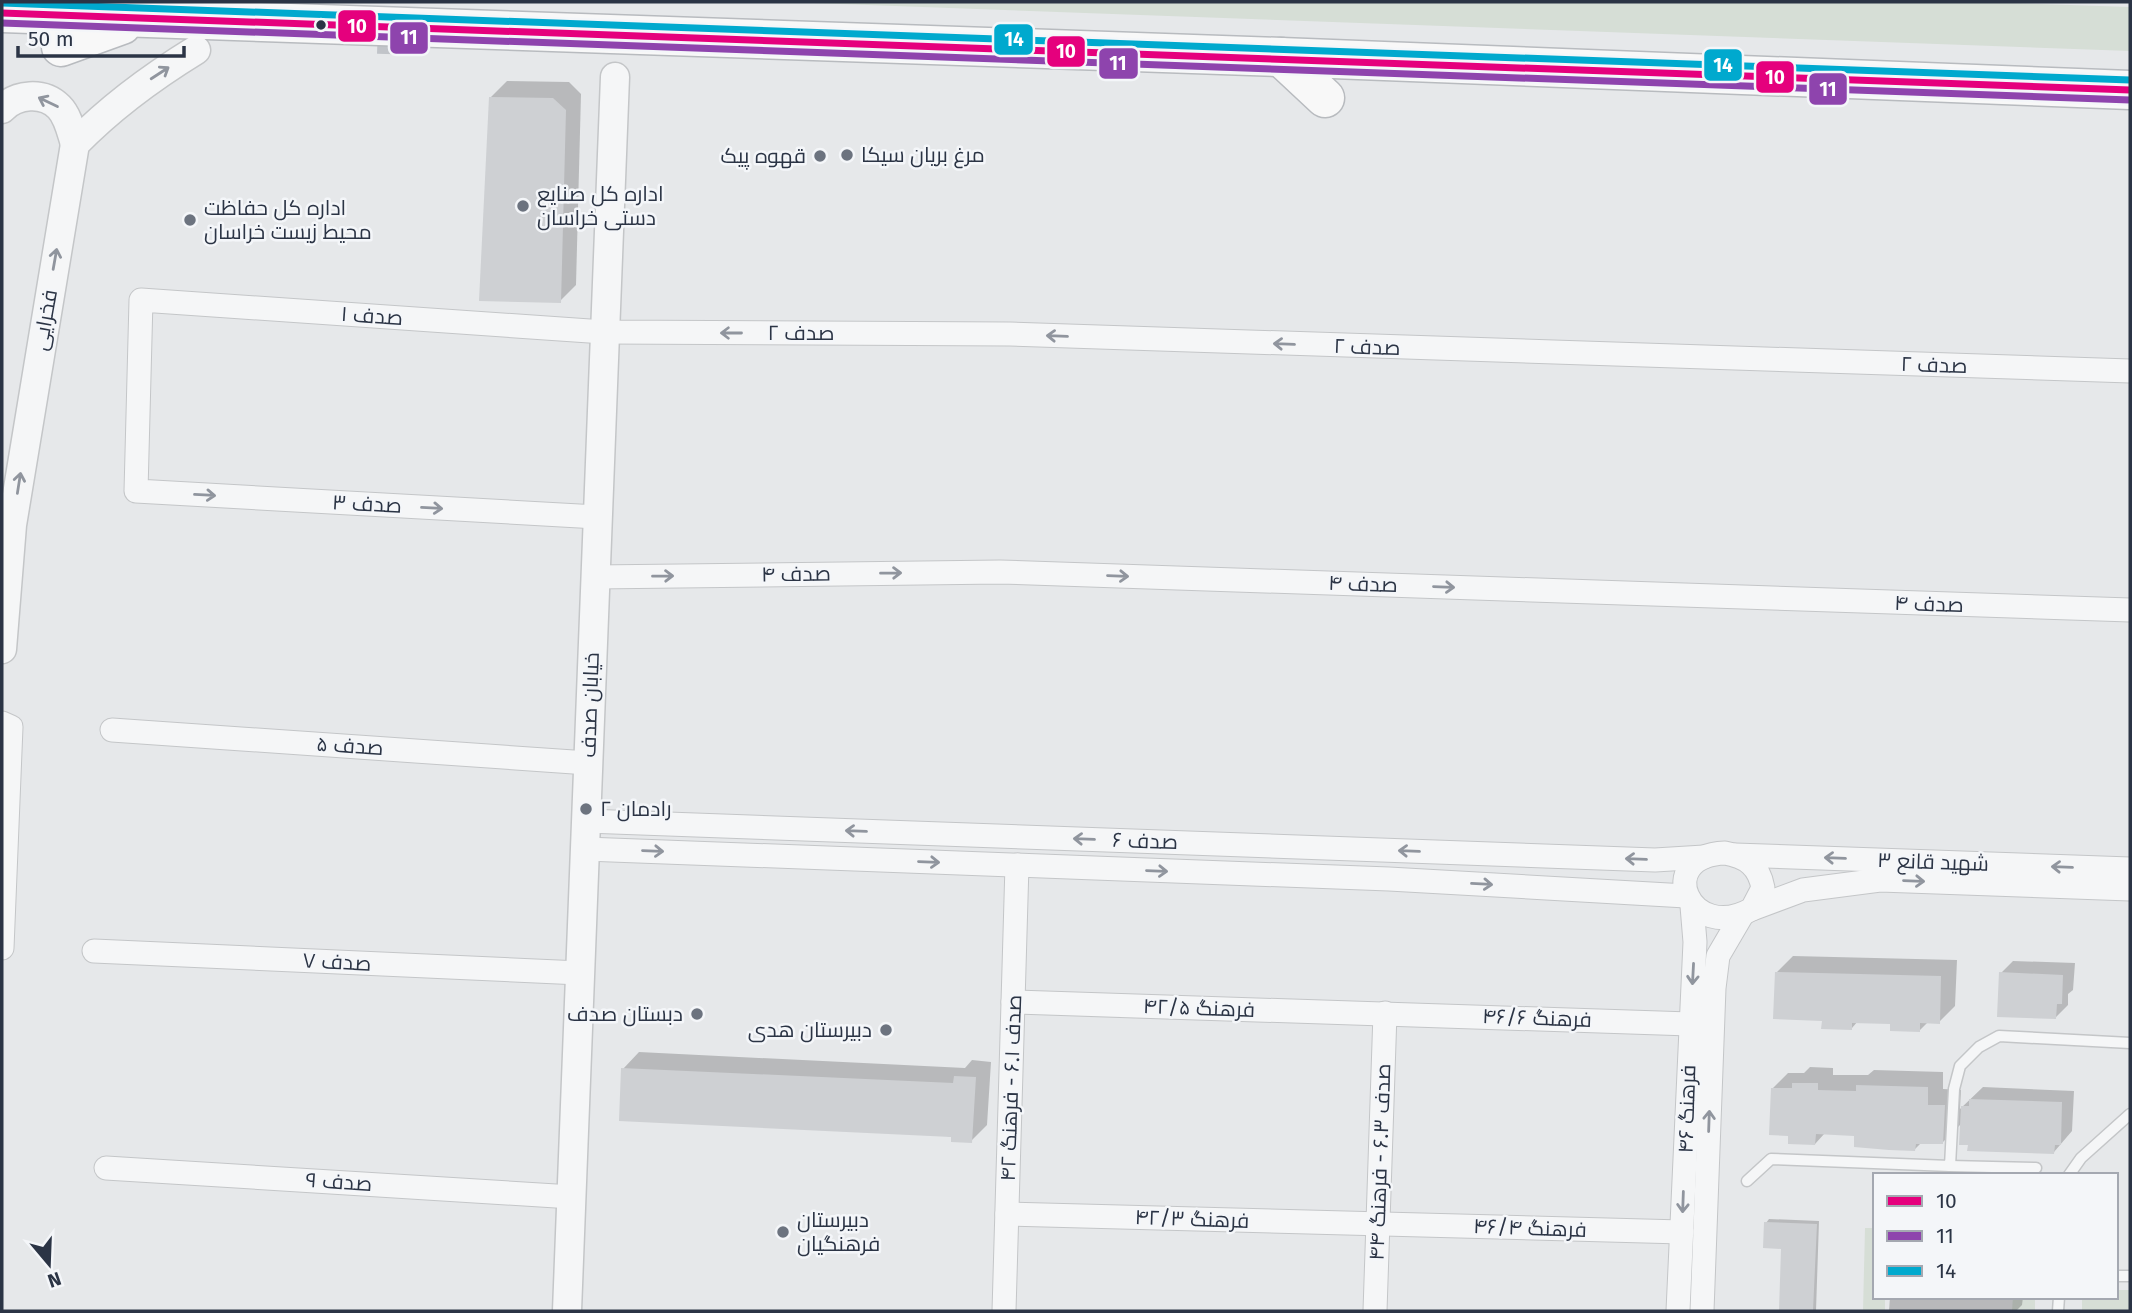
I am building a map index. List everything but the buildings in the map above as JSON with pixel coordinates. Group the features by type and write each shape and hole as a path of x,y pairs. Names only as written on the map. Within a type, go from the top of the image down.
{"highway":[{"path":"2,13 1281,57 2130,90"},
{"path":"61,47 139,19"},
{"path":"1281,57 1325,98"}],"street":[{"path":"75,144 96,122 151,78 196,50"},
{"name":"خیابان صدف","path":"567,1311 614,88"},
{"path":"2,109 21,97 41,96 59,106 69,123 75,144"},
{"name":"فخرایی","path":"2,649 12,525 75,144"},
{"name":"صدف ۱","path":"136,491 141,300 604,332"},
{"name":"صدف ۲","path":"604,332 1010,334 2130,371"},
{"name":"صدف ۳","path":"136,491 597,517"},
{"name":"صدف ۴","path":"595,577 1000,572 2130,610"},
{"path":"2,723 12,727 2,948"},
{"name":"صدف ۵","path":"112,730 588,763"},
{"name":"صدف ۶","path":"586,821 1655,860 1704,857"},
{"path":"1278,875 1280,846"},
{"name":"صدف ۶","path":"585,849 1278,875 1689,901"},
{"path":"1735,855 1755,865 1763,888 1747,912 1712,916 1689,901 1684,884 1687,872 1704,857 1735,855"},
{"name":"شهید قانع ۳","path":"1735,855 2130,869"},
{"name":"صدف ۶.۱ - فرهنگ ۴۲","path":"1004,1311 1017,865"},
{"name":"شهید قانع ۳","path":"1747,912 1803,890 1880,880 2130,889"},
{"name":"فرهنگ ۴۶","path":"1678,1311 1695,942 1689,901"},
{"name":"فرهنگ ۴۶","path":"1702,1311 1714,988 1718,956 1747,912"},
{"name":"صدف ۷","path":"94,951 580,972"},
{"name":"فرهنگ ۴۲/۵","path":"1013,1002 1385,1013"},
{"name":"فرهنگ ۴۶/۶","path":"1385,1013 1690,1024"},
{"name":"صدف ۶.۳ - فرهنگ ۴۴","path":"1376,1311 1385,1013"},
{"name":"صدف ۹","path":"106,1168 572,1196"},
{"name":"فرهنگ ۴۲/۳","path":"1007,1214 1378,1224"},
{"name":"فرهنگ ۴۶/۴","path":"1378,1224 1682,1232"}],"lane":[{"path":"1950,1166 1954,1089 1960,1066 1979,1047 1999,1036 2130,1043"},
{"path":"2070,1173 2081,1158 2130,1114"},
{"path":"1747,1181 1771,1159 2036,1168"}],"shaded area":[{"path":"786,2 1981,2 2130,7 2130,51"},
{"path":"1865,1228 1873,1228 1873,1299 1885,1299 1885,1311 1863,1311"},
{"path":"2118,1290 2130,1290 2130,1311 2082,1311 2082,1299 2118,1299"},
{"path":"2013,1299 2035,1299 2035,1311 2012,1311"}],"tunnel":[{"path":"386,54 388,2"}],"transit line":[{"name":"14","path":"2,3 2130,80"},
{"name":"10","path":"2,13 2130,90"},
{"name":"11","path":"2,23 2130,100"}],"place":[{"name":"مرغ بریان سیکا","path":"847,155"},
{"name":"قهوه پیک","path":"820,156"},
{"name":"اداره کل صنایع دستی خراسان","path":"523,206"},
{"name":"اداره کل حفاظت محیط زیست خراسان","path":"190,220"},
{"name":"رادمان ۲","path":"586,809"},
{"name":"دبستان صدف","path":"697,1014"},
{"name":"دبیرستان هدی","path":"886,1030"},
{"name":"دبیرستان فرهنگیان","path":"783,1232"}]}
